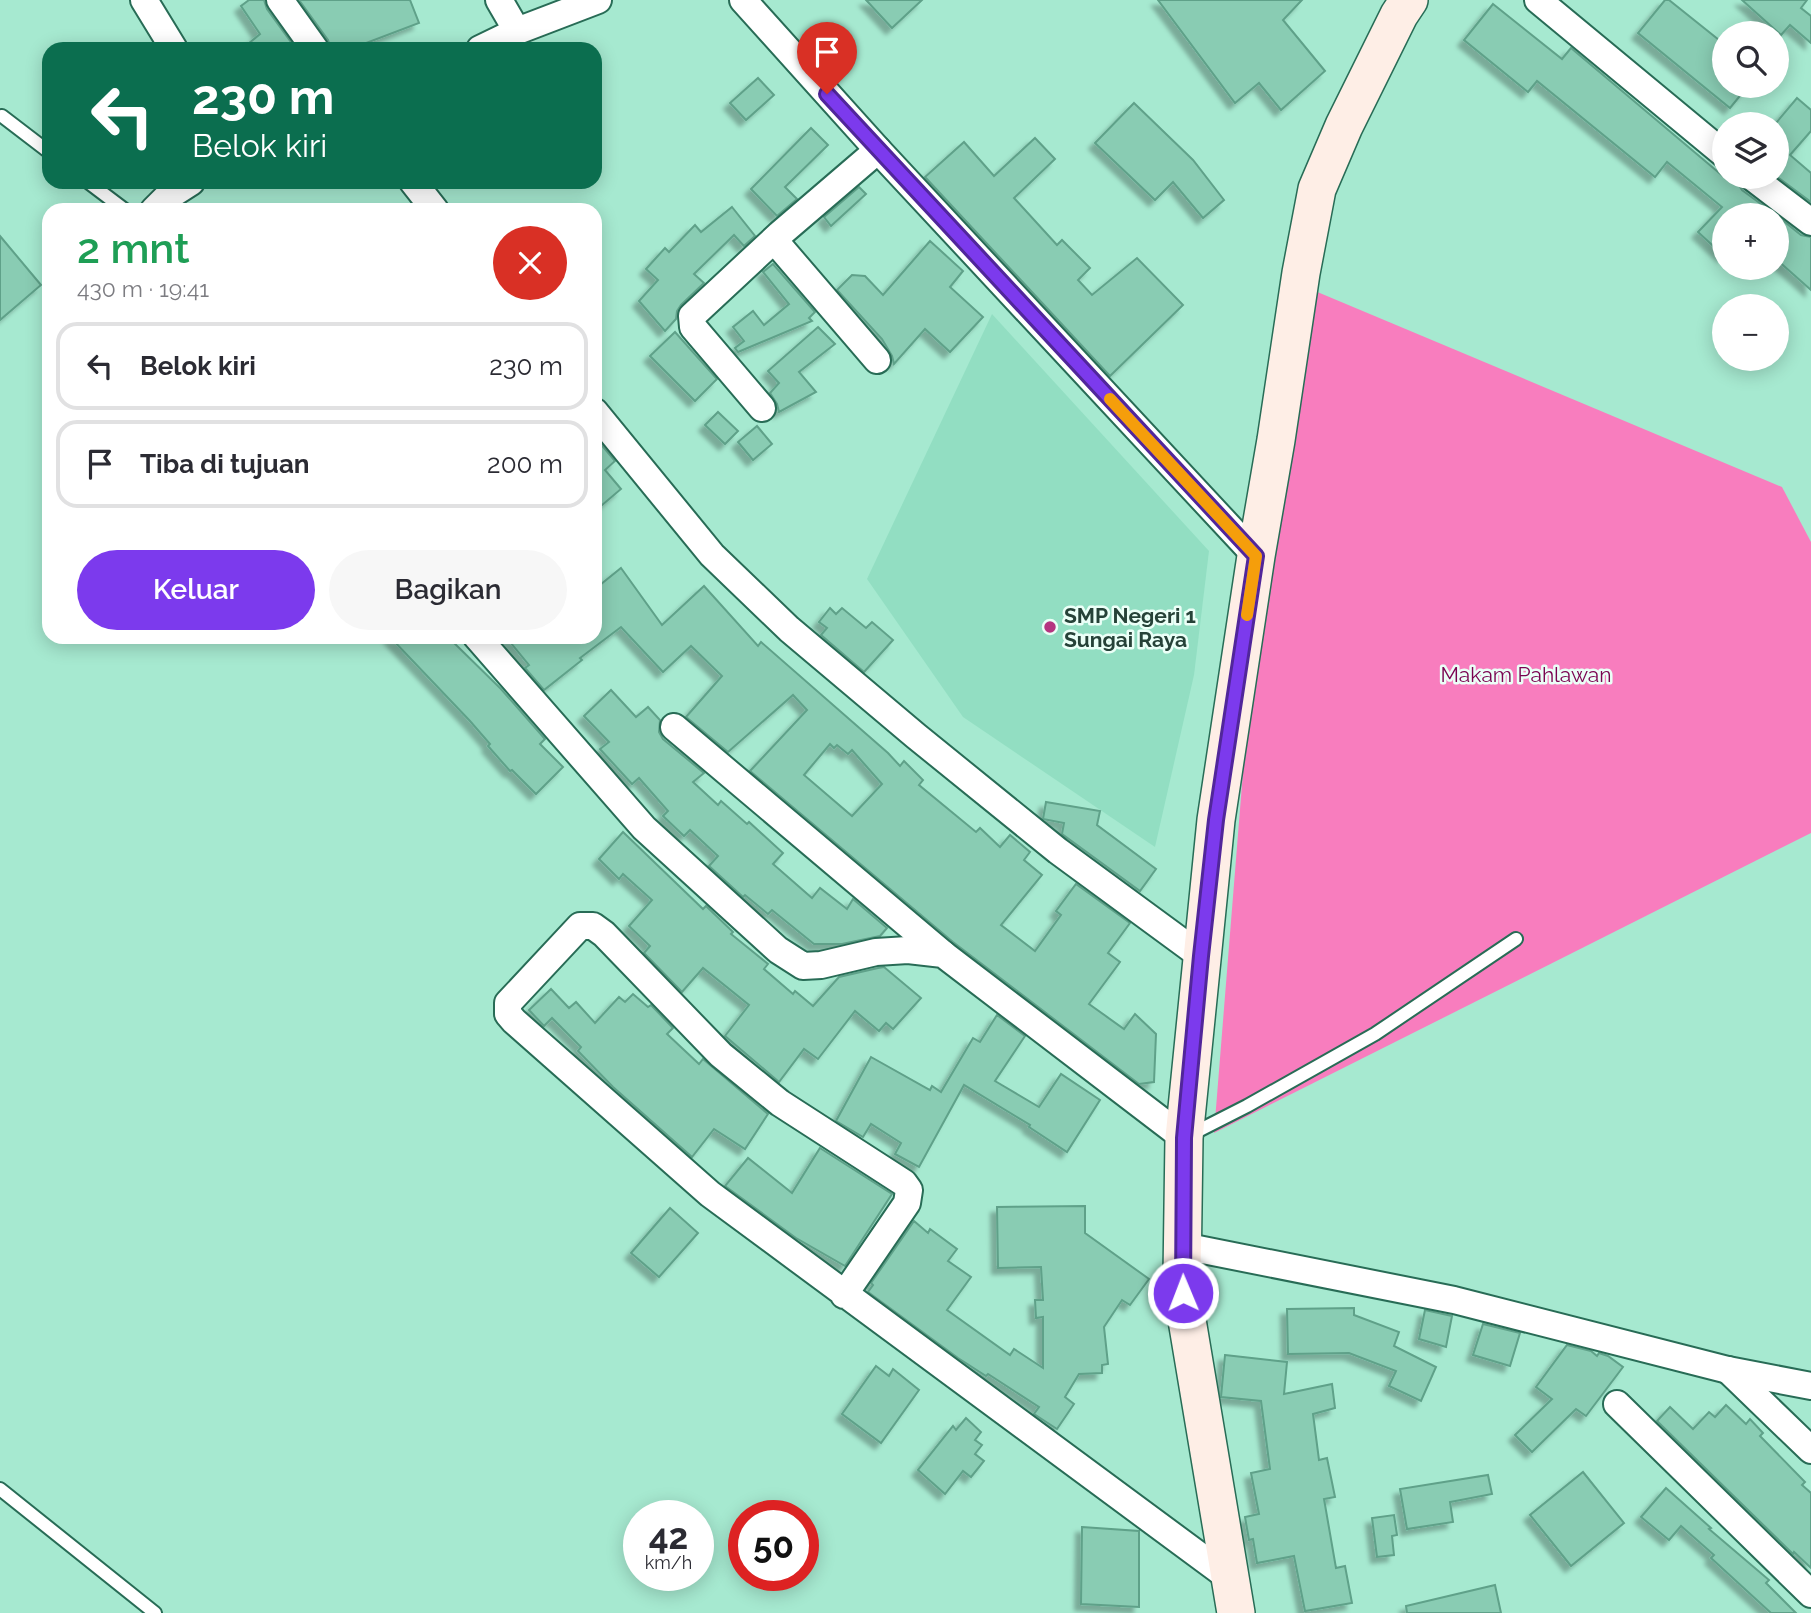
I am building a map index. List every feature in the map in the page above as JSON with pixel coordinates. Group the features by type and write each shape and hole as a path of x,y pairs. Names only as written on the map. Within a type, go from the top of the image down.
{"main road":[{"path":"1233,1596 1182,1277 1184,1138 1201,956 1216,820 1301,272 1317,189 1344,126 1409,0"}],"street":[{"path":"145,0 170,42"},
{"path":"280,0 310,42"},
{"path":"499,0 517,31"},
{"path":"494,42 598,0"},
{"path":"743,0 878,150 1256,556"},
{"path":"1538,0 1712,144"},
{"path":"762,408 692,327 691,321 696,311 878,150"},
{"path":"161,203 180,189"},
{"path":"418,189 430,203"},
{"path":"1768,189 1811,222"},
{"path":"774,240 877,360"},
{"path":"602,421 712,555 789,629 1058,851 1201,956"},
{"path":"483,644 644,828 778,950 803,966 821,965 876,952 908,950 943,954"},
{"path":"674,727 943,954 1184,1138"},
{"path":"844,1294 907,1203 910,1197 904,1183 780,1103 721,1055 604,934 593,926 580,926 508,1003 508,1014 710,1194 844,1294 1233,1596"},
{"path":"1183,1246 1454,1300 1728,1370 1811,1386"},
{"path":"1728,1370 1811,1450"},
{"path":"1617,1405 1811,1594"}],"lane":[{"path":"2,116 42,147"},
{"path":"94,189 106,203"},
{"path":"1184,1138 1375,1034 1516,939"},
{"path":"0,1489 155,1613"}],"shaded area":[{"name":"SMP Negeri 1 Sungai Raya","path":"992,314 1209,551 1194,675 1155,847 963,717 867,579"}],"green space":[{"name":"Makam Pahlawan","path":"1315,291 1782,487 1811,542 1811,833 1214,1133 1250,685"}],"building":[{"path":"249,0 264,0 267,9 291,42 250,42 260,34 241,6"},
{"path":"299,0 410,0 419,23 369,42 328,40"},
{"path":"866,0 922,0 892,28"},
{"path":"1158,0 1302,0 1283,20 1325,71 1281,110 1259,83 1235,103"},
{"path":"1665,0 1669,0 1712,34 1712,93 1638,33"},
{"path":"1742,0 1807,0 1801,8 1811,16 1811,43 1789,26 1789,21 1765,21"},
{"path":"1493,4 1562,59 1571,48 1712,167 1712,189 1741,189 1760,203 1717,203 1667,162 1655,177 1537,81 1528,92 1464,40"},
{"path":"758,78 774,95 746,120 730,103"},
{"path":"1718,98 1738,98 1730,108"},
{"path":"1797,98 1811,110 1811,131 1790,155 1811,173 1811,202 1789,186 1789,112 1785,112"},
{"path":"1134,103 1193,160 1224,200 1203,218 1173,182 1155,200 1095,143"},
{"path":"811,128 828,145 785,187 797,199 777,216 751,189"},
{"path":"1035,138 1055,159 1014,198 1057,245 1062,240 1090,268 1078,280 1092,295 1137,258 1183,305 1110,376 925,177 964,142 994,176"},
{"path":"859,187 866,194 831,226 824,217"},
{"path":"732,207 755,236 744,246 734,235 694,274 704,283 681,305 676,319 665,331 639,301 658,280 646,269 665,248 669,252 695,225 701,232"},
{"path":"1712,217 1712,245 1698,232"},
{"path":"1789,225 1801,235 1811,237 1811,290 1789,271"},
{"path":"0,236 41,285 0,320"},
{"path":"930,241 963,271 950,287 983,317 950,352 925,329 894,364 882,339 837,290 852,275 865,276 883,295"},
{"path":"773,264 815,312 809,318 812,321 738,352 735,348 744,341 733,327 753,311 764,325 789,304 763,272"},
{"path":"818,327 835,344 799,372 816,392 779,412 770,393 779,383 768,371"},
{"path":"675,332 717,379 695,401 650,356"},
{"path":"718,412 738,431 725,444 705,425"},
{"path":"757,426 772,444 753,460 738,442"},
{"path":"602,445 615,461 605,470 621,489 602,505"},
{"path":"621,568 662,625 704,586 758,646 761,642 900,766 904,761 923,780 919,785 976,832 980,828 1000,847 1010,835 1030,852 1024,860 1042,875 1001,925 1035,951 1061,915 1056,911 1076,884 1130,923 1108,953 1120,962 1089,1004 1124,1029 1135,1014 1156,1034 1154,1082 1139,1084 953,942 750,771 807,710 793,695 728,752 686,717 722,676 691,646 663,672 621,627 602,641 602,583","holes":["830,744 834,748 837,745 848,754 852,750 882,784 852,816 804,775"]},
{"path":"830,608 836,614 842,608 866,628 872,622 893,640 864,672 821,635 827,628 819,622"},
{"path":"397,644 455,644 501,689 545,739 540,744 563,767 536,794 510,771 470,721"},
{"path":"512,644 599,644 544,690 525,668 529,665"},
{"path":"611,690 636,717 648,707 660,720 659,732 663,739 704,773 693,782 718,805 721,801 747,824 749,822 783,853 773,864 812,898 820,888 847,909 853,899 887,928 880,936 842,944 814,944 772,910 768,914 745,895 743,897 709,866 718,856 690,830 684,836 663,816 668,811 639,778 632,784 600,749 609,742 584,716"},
{"path":"1046,802 1100,811 1097,825 1156,869 1140,891 1062,834 1064,823 1043,819"},
{"path":"623,832 703,909 706,906 733,932 731,934 768,964 764,969 793,994 795,991 813,1006 839,977 884,967 921,998 893,1029 886,1023 879,1031 855,1011 818,1059 804,1049 779,1082 725,1036 749,1005 703,968 682,992 644,953 650,946 629,926 652,900 623,874 619,879 599,859"},
{"path":"551,989 569,1008 576,1002 595,1023 619,997 625,1002 633,994 648,1007 651,1005 673,1028 667,1034 699,1064 703,1059 768,1114 745,1149 714,1129 692,1157 613,1087 578,1051 581,1047 552,1018 544,1026 529,1010"},
{"path":"997,1015 1025,1036 995,1081 1039,1107 1061,1074 1100,1100 1067,1152 1029,1127 1030,1125 964,1085 919,1167 895,1154 901,1143 871,1124 863,1137 836,1121 871,1057 930,1090 932,1086 941,1092 973,1038 980,1042"},
{"path":"820,1148 892,1194 845,1266 796,1238 725,1186 748,1158 792,1193"},
{"path":"1085,1206 1085,1233 1149,1279 1130,1305 1122,1300 1104,1327 1108,1364 1102,1365 1102,1373 1079,1374 1065,1397 1074,1404 1057,1429 1034,1414 1039,1407 958,1358 868,1292 873,1285 871,1283 914,1221 928,1233 930,1229 957,1249 948,1261 971,1277 947,1310 1010,1355 1014,1349 1043,1368 1043,1317 1036,1318 1035,1300 1043,1300 1041,1267 998,1268 997,1207"},
{"path":"670,1208 698,1233 659,1277 631,1253"},
{"path":"1354,1308 1354,1315 1399,1332 1394,1346 1436,1367 1421,1401 1389,1386 1396,1371 1349,1353 1288,1354 1287,1309"},
{"path":"1425,1310 1452,1316 1446,1347 1419,1339"},
{"path":"1483,1324 1520,1333 1510,1366 1473,1355"},
{"path":"1567,1345 1591,1351 1597,1356 1599,1353 1608,1356 1623,1367 1586,1416 1576,1409 1532,1452 1515,1435 1552,1399 1536,1387"},
{"path":"1225,1355 1287,1362 1284,1394 1332,1384 1335,1408 1313,1414 1319,1460 1327,1458 1335,1497 1324,1499 1336,1568 1345,1566 1352,1603 1305,1611 1294,1556 1257,1563 1253,1539 1249,1540 1245,1517 1259,1514 1251,1473 1270,1469 1261,1401 1221,1397"},
{"path":"876,1366 889,1376 893,1369 919,1390 881,1443 842,1414"},
{"path":"1726,1405 1746,1424 1750,1419 1763,1433 1760,1436 1805,1482 1802,1485 1811,1493 1811,1568 1794,1552 1793,1554 1657,1421 1670,1407 1693,1429 1709,1412 1715,1417"},
{"path":"966,1418 981,1432 975,1440 982,1445 975,1454 984,1461 971,1477 963,1471 945,1494 918,1470 953,1426 956,1430"},
{"path":"1583,1472 1624,1523 1571,1566 1530,1515"},
{"path":"1488,1475 1492,1494 1450,1502 1453,1522 1407,1529 1400,1489"},
{"path":"1666,1488 1769,1580 1766,1583 1796,1613 1771,1613 1711,1558 1714,1555 1681,1526 1669,1540 1641,1517"},
{"path":"1394,1515 1397,1535 1392,1536 1394,1555 1377,1557 1372,1518"},
{"path":"1082,1527 1139,1531 1139,1607 1081,1604"},
{"path":"1495,1585 1501,1613 1407,1613 1406,1606"}],"slow traffic":[{"path":"1110,399 1256,556 1247,615"}],"place":[{"name":"SMP Negeri 1 Sungai Raya","path":"1050,627"}],"route":[{"path":"827,94 1256,556 1216,820 1197,993 1184,1138 1183,1293"}]}
